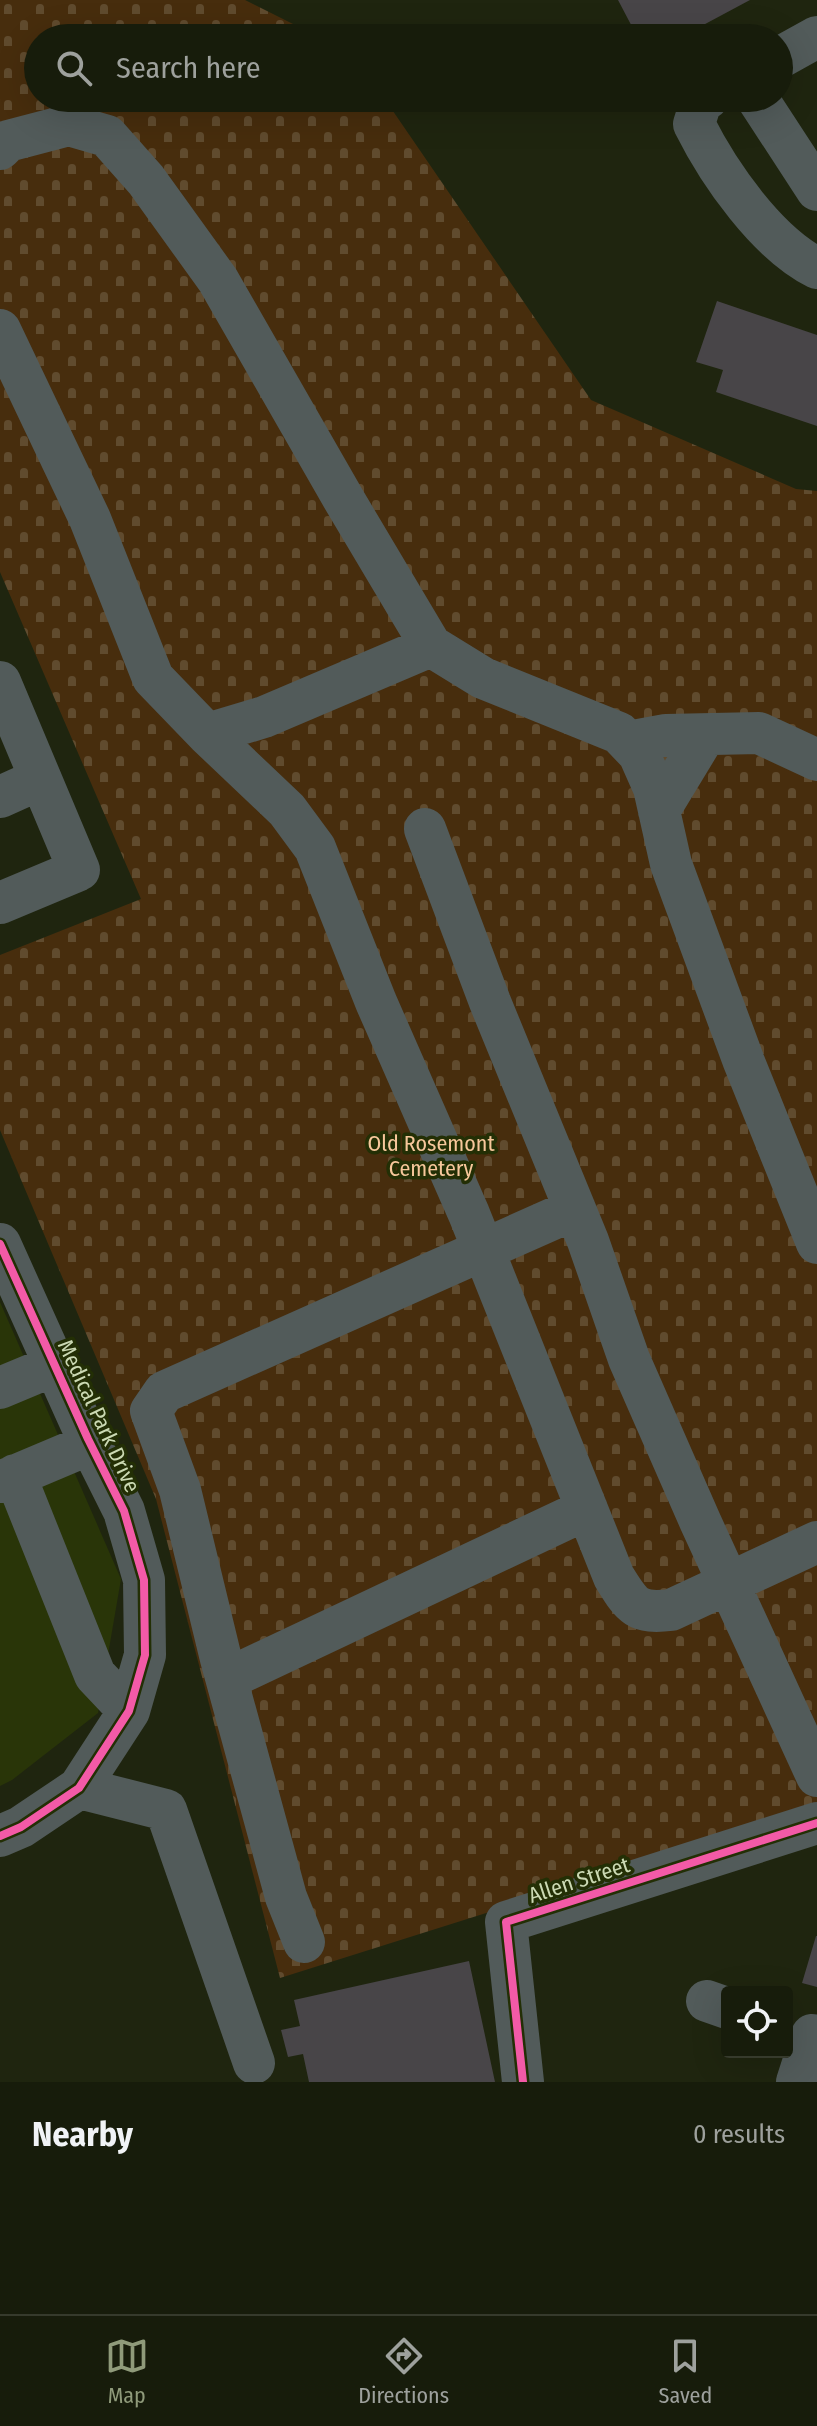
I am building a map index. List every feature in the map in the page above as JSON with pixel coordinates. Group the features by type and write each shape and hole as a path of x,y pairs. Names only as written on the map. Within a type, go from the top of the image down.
{"street":[{"path":"793,50 817,37"},
{"path":"698,112 694,124 704,143 753,213 797,258 817,268"},
{"path":"766,112 817,190"},
{"path":"0,149 8,141 69,125 107,136 146,180 218,280 431,646 483,678 619,733 639,754 654,788 671,864 744,1062 817,1243"},
{"path":"0,330 90,519 153,678 287,810 315,848 376,1002 483,1250 614,1577 630,1602 648,1613 671,1610 817,1542"},
{"path":"207,734 264,717 431,646"},
{"path":"0,903 79,870 2,693"},
{"path":"628,742 666,735 759,733 817,760"},
{"path":"659,811 705,735"},
{"path":"0,797 40,779"},
{"path":"425,829 490,1002 575,1209 629,1359 817,1776"},
{"path":"304,1942 286,1897 180,1490 151,1411 164,1392 575,1209"},
{"name":"Medical Park Drive","path":"0,1244 10,1290 55,1365 124,1511 144,1580 145,1655 129,1711 79,1788 21,1827 0,1836"},
{"path":"0,1388 55,1365"},
{"path":"90,1444 7,1479 95,1675 129,1711"},
{"path":"227,1679 587,1509"},
{"path":"79,1788 166,1810 254,2063"},
{"name":"Allen Street","path":"523,2082 506,1922 817,1823"},
{"path":"797,2082 805,2033"}],"shaded area":[{"path":"0,1302 121,1579 98,1713 0,1786"}],"green space":[{"name":"Old Rosemont Cemetery","path":"0,0 245,0 293,24 24,24 24,112 394,112 591,400 796,489 817,491 817,1809 280,1978 156,1499 0,1130 0,955 141,899 0,572"}],"building":[{"path":"618,0 750,0 705,24 631,24"},
{"path":"717,301 817,335 817,426 716,392 723,370 696,362"},
{"path":"817,1936 817,1987 802,1983"},
{"path":"469,1961 495,2082 309,2082 303,2054 288,2057 281,2030 300,2026 294,2000"}],"cycle path":[{"path":"0,1244 124,1511 144,1580 145,1655 129,1711 79,1788 21,1827 0,1836"},
{"path":"523,2082 506,1922 817,1823"}]}
